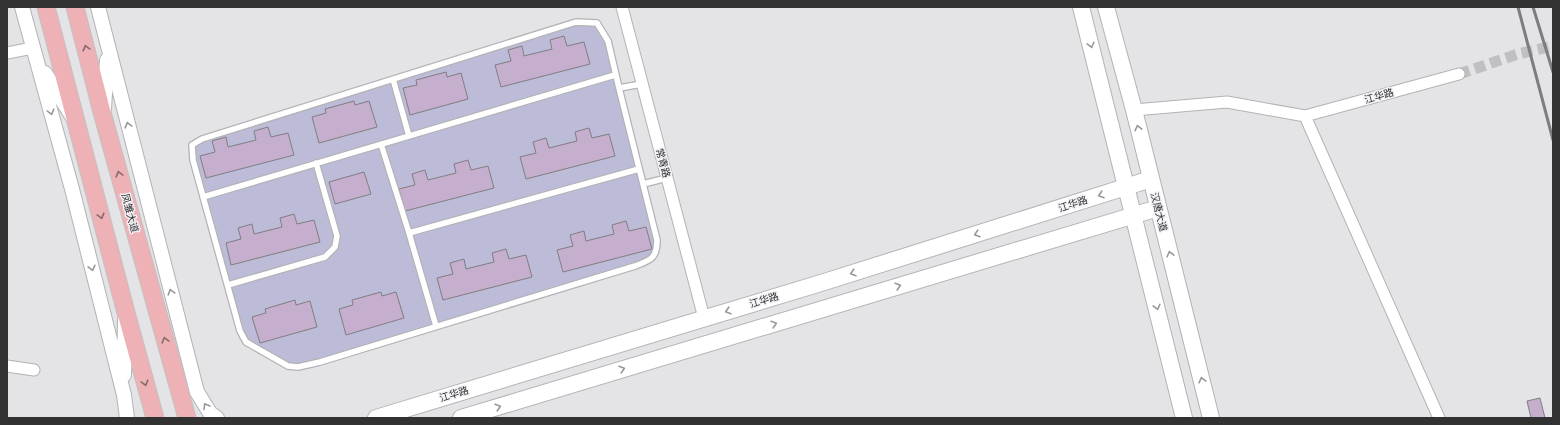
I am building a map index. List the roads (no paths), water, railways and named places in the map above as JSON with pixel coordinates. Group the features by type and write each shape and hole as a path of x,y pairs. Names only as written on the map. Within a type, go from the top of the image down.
{"main road":[{"path":"46,7 155,418"},
{"name":"凤雏大道","path":"75,7 103,116 187,418"},
{"path":"1081,7 1184,418"},
{"name":"汉唐大道","path":"1106,7 1134,110 1211,418"},
{"name":"江华路","path":"376,418 1151,179"},
{"path":"461,418 1158,208"}],"street":[{"path":"22,7 72,189 124,395 127,418"},
{"path":"98,7 197,392 210,413 217,418"},
{"name":"常青路","path":"622,7 704,318"},
{"path":"103,116 108,48"},
{"path":"7,53 35,54"},
{"path":"35,54 77,124"},
{"name":"江华路","path":"1134,110 1227,102 1305,116 1459,74"},
{"path":"1305,116 1439,418"},
{"path":"124,395 125,309"},
{"path":"178,385 185,343"},
{"path":"7,366 34,370"}],"lane":[{"path":"576,22 597,23 608,41 615,75 657,240 657,251 649,260 635,266 320,362 298,367 288,366 246,342 240,331 203,197 193,160 192,145 202,139 393,79 576,22"},
{"path":"203,197 615,75"},
{"path":"393,79 409,136"},
{"path":"619,88 642,84"},
{"path":"381,144 436,326"},
{"path":"228,285 325,258 336,247 337,236 316,163"},
{"path":"409,233 639,169"},
{"path":"643,184 667,178"}],"tunnel":[{"path":"1459,74 1518,54 1553,46"}],"railway":[{"path":"1518,7 1553,140"},
{"path":"1533,7 1553,72"}]}
